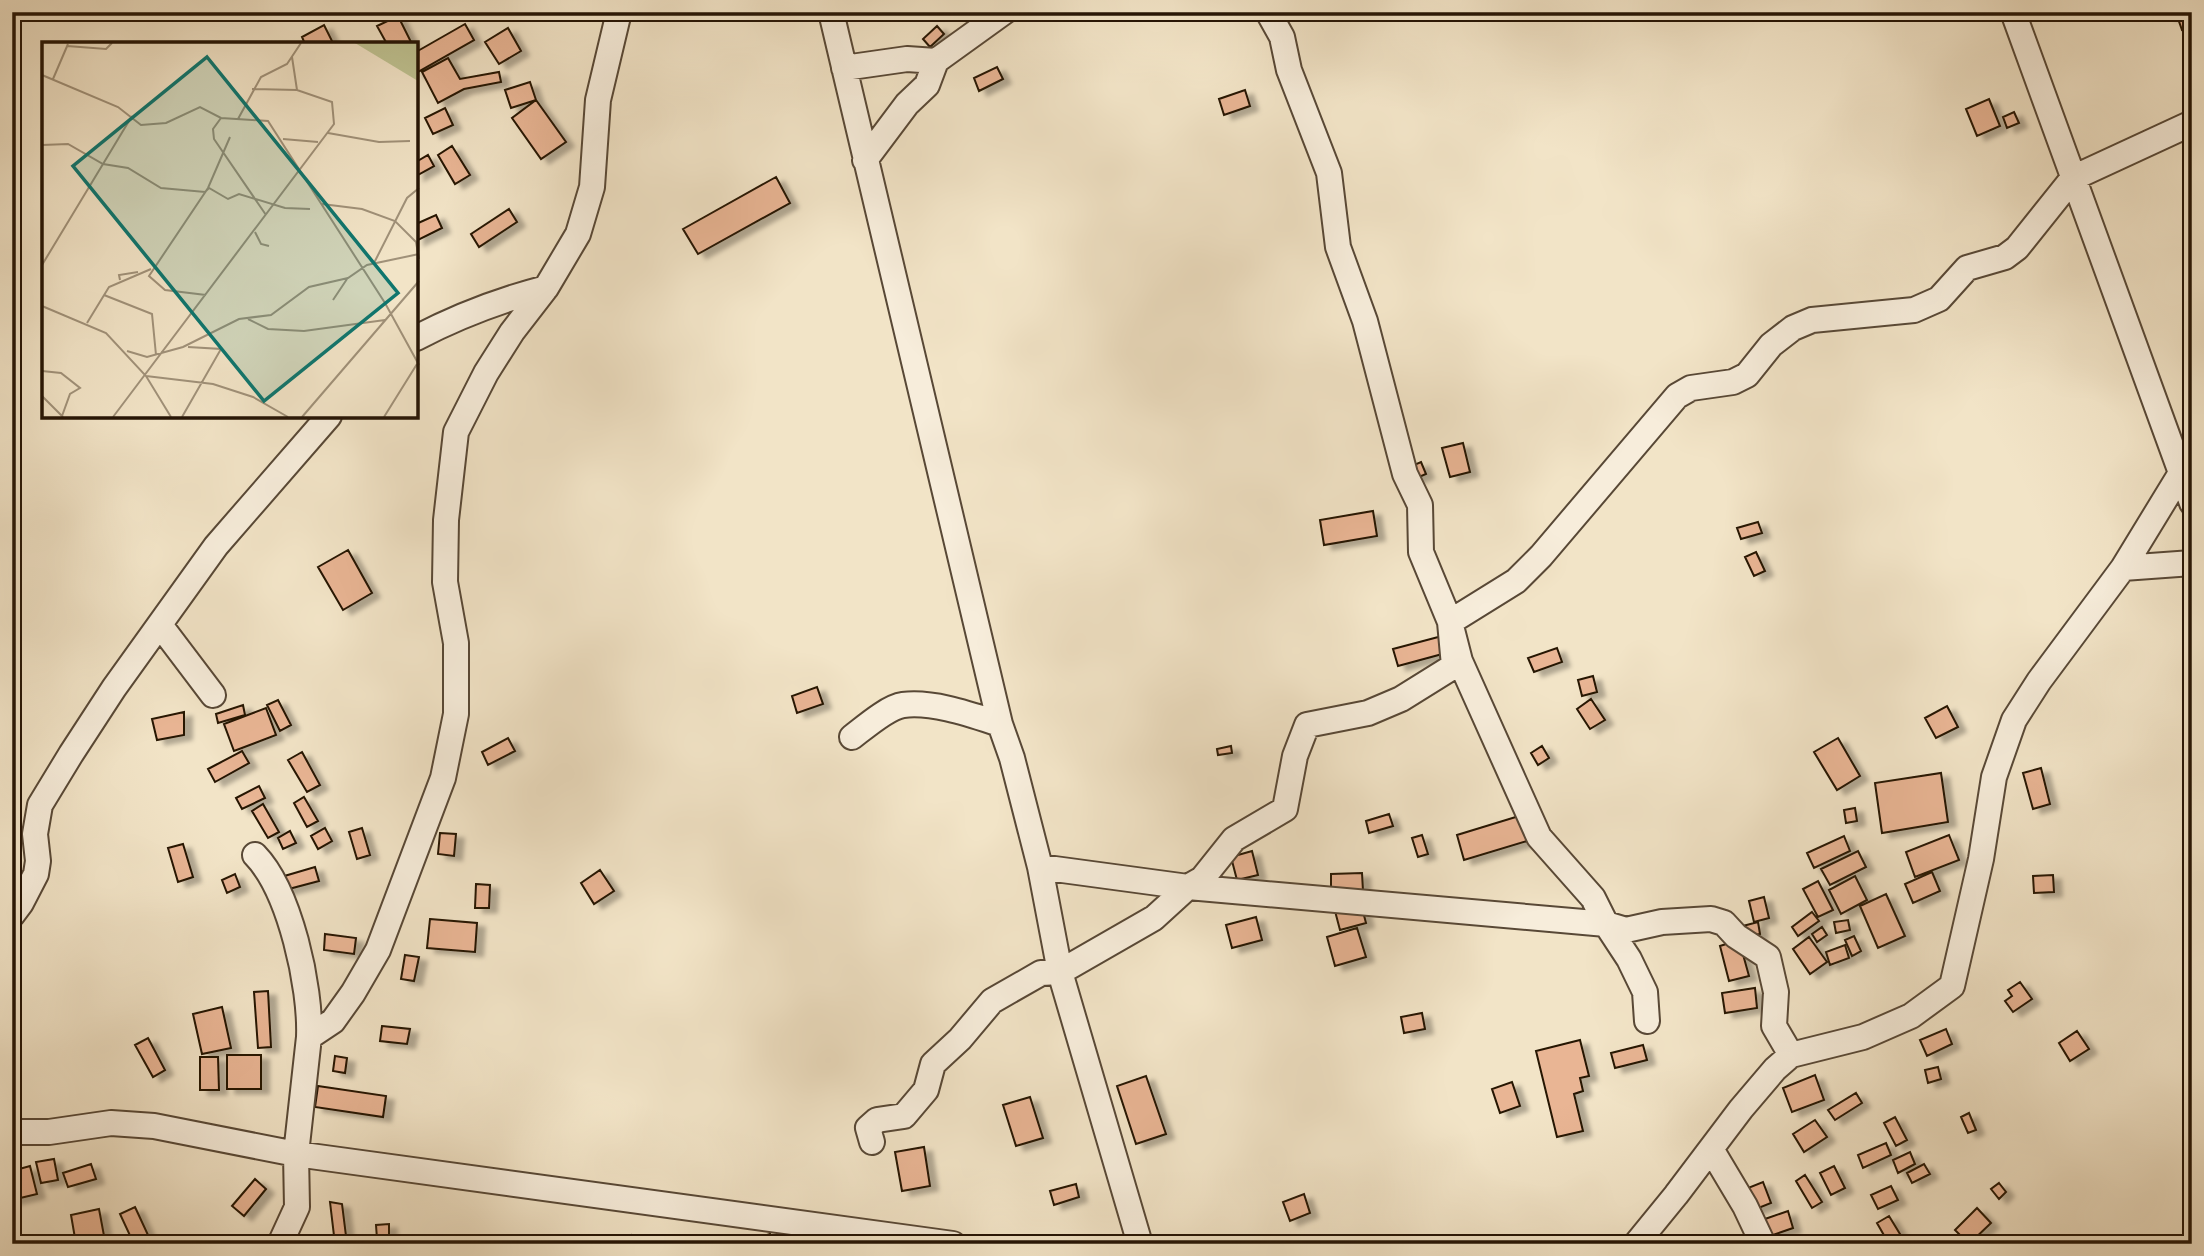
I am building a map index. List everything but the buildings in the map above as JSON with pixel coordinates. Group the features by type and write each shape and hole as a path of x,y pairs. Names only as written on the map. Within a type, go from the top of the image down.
{"street":[{"path":"309,1037 333,1021 378,950 443,778 456,714 456,643 445,582 446,520 456,432 493,362 546,288 578,233 592,187 598,100 619,12"},
{"path":"831,12 1000,724 1012,758 1040,867 1052,968 1140,1244"},
{"path":"865,160 907,104 928,85 936,61 1004,12"},
{"path":"1268,12 1282,37 1289,70 1329,173 1338,247 1365,321 1405,474 1420,505 1421,552 1450,622 1460,662 1539,837 1593,898 1629,959 1645,992 1647,1021"},
{"path":"2013,12 2192,503"},
{"path":"844,68 907,60 936,61"},
{"path":"1450,622 1517,581 1677,396 1691,388 1733,382 1747,375 1771,345 1793,328 1812,320 1914,310 1939,299 1967,268 2005,257 2017,248 2073,178 2192,123"},
{"path":"418,337 473,311 507,298 546,288"},
{"path":"12,915 22,904 36,874 38,861 35,834 40,806 114,688 216,547 327,418"},
{"path":"1636,1244 1741,1109 1775,1069 1791,1055 1863,1037 1911,1016 1952,986 1981,859 1994,777 2014,720 2039,681 2123,568 2181,474"},
{"path":"2123,568 2192,563"},
{"path":"872,1142 868,1128 877,1120 904,1116 926,1090 933,1064 960,1039 992,1001 1154,918 1188,887 1202,879 1234,839 1285,809 1295,756 1307,725 1368,713 1401,699 1454,666 1450,622"},
{"path":"160,625 213,695"},
{"path":"852,737 874,720 901,705 960,710 1000,724"},
{"path":"255,855 267,867 282,896 305,978 310,1010 296,1154 297,1207 280,1244"},
{"path":"1040,867 1188,887 1606,924 1626,930 1662,922 1711,919 1724,923 1736,936 1768,957 1776,992 1774,1026 1791,1055"},
{"path":"12,1132 49,1132 111,1123 154,1126 296,1154 847,1236 953,1244"},
{"path":"1712,1149 1745,1206 1763,1244"}]}
